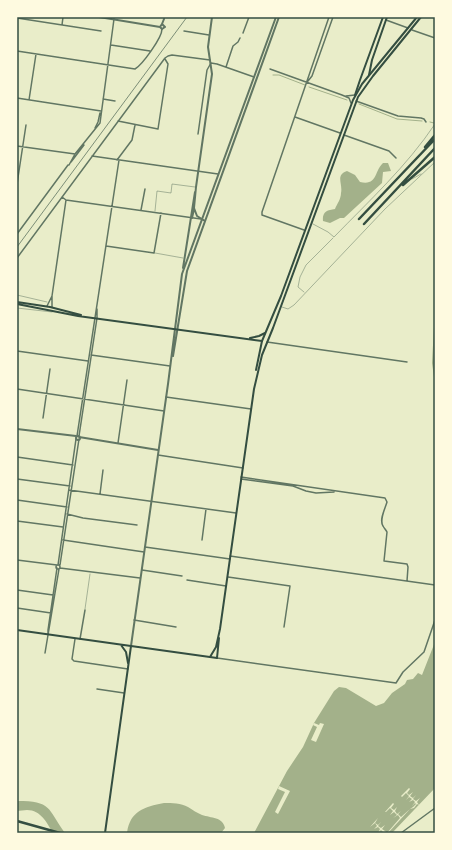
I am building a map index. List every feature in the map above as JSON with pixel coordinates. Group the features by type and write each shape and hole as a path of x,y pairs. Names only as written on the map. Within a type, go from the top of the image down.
{"highway":[{"path":"359,219 413,163 434,139 435,135"},
{"path":"364,224 435,148"},
{"path":"399,187 407,182 435,157"},
{"path":"17,821 60,833"}],"main road":[{"path":"355,95 369,75 419,17"},
{"path":"256,377 262,355 281,307 356,100 366,85 412,30 419,17"},
{"path":"17,630 217,658 236,513 258,359 262,341 281,296 383,18 387,18 372,60 366,85"},
{"path":"408,28 412,30"},
{"path":"340,133 344,134"},
{"path":"17,303 59,313 267,342"},
{"path":"17,303 47,306 84,316"},
{"path":"47,306 49,310"},
{"path":"49,310 52,307"},
{"path":"245,339 257,337 265,333"},
{"path":"210,657 216,648 219,635"},
{"path":"105,833 128,669 126,652 121,644"},
{"path":"128,665 131,646"}],"street":[{"path":"62,25 63,17"},
{"path":"99,17 160,27 163,25"},
{"path":"201,220 196,214 195,202 212,76 208,48 212,17"},
{"path":"243,33 249,17"},
{"path":"182,274 276,17"},
{"path":"131,646 171,359 186,275 280,17"},
{"path":"305,230 262,215 262,213 307,82 308,74 329,17"},
{"path":"307,82 312,76 333,17"},
{"path":"379,17 383,18"},
{"path":"17,18 101,31"},
{"path":"17,51 108,66 136,69 161,36 164,28 164,18"},
{"path":"387,18 408,28"},
{"path":"18,234 100,123 114,20"},
{"path":"412,30 435,38"},
{"path":"184,31 209,35"},
{"path":"226,67 233,46 240,38"},
{"path":"111,45 150,51"},
{"path":"29,100 36,54"},
{"path":"17,258 164,59 168,56 210,60"},
{"path":"118,121 158,129 168,64 164,59"},
{"path":"211,63 216,63 254,77"},
{"path":"198,134 208,69 211,63"},
{"path":"258,64 262,66"},
{"path":"270,69 350,98 351,103"},
{"path":"342,95 355,95"},
{"path":"17,98 101,111"},
{"path":"103,100 115,101"},
{"path":"356,100 398,116 421,118 426,122"},
{"path":"295,117 340,133"},
{"path":"17,184 26,125"},
{"path":"45,653 96,318 118,160 132,140 135,125"},
{"path":"344,134 389,151 396,158"},
{"path":"17,146 76,154"},
{"path":"92,156 222,175"},
{"path":"191,218 193,196 196,188"},
{"path":"141,210 145,189"},
{"path":"62,197 66,200 161,213 205,221"},
{"path":"52,307 52,296 66,200"},
{"path":"176,329 184,258 195,202"},
{"path":"106,246 154,252 161,213"},
{"path":"47,306 52,296"},
{"path":"267,342 407,362"},
{"path":"17,351 89,361"},
{"path":"90,355 170,366"},
{"path":"43,418 50,369"},
{"path":"117,444 127,380"},
{"path":"17,389 164,411"},
{"path":"166,397 251,409"},
{"path":"17,429 158,450"},
{"path":"158,455 243,468"},
{"path":"17,457 73,465"},
{"path":"100,494 103,470"},
{"path":"241,478 295,484 383,497 387,502 382,521 387,532 384,561 408,564 406,581"},
{"path":"241,478 293,486 317,493 338,491"},
{"path":"17,479 70,486"},
{"path":"295,484 307,491"},
{"path":"70,490 236,513"},
{"path":"17,500 67,507"},
{"path":"202,540 206,509"},
{"path":"66,514 83,518 137,525"},
{"path":"17,521 64,528"},
{"path":"62,540 144,552"},
{"path":"145,547 435,585"},
{"path":"17,560 90,572 140,578"},
{"path":"142,570 182,576"},
{"path":"228,577 290,586 284,627"},
{"path":"187,580 226,586"},
{"path":"17,590 54,595"},
{"path":"17,608 51,613"},
{"path":"80,639 85,610"},
{"path":"134,620 176,627"},
{"path":"217,658 394,683 397,682 403,672 424,652 435,620"},
{"path":"75,638 73,661 128,669"},
{"path":"97,689 124,693"},
{"path":"400,833 435,808"}],"lane":[{"path":"305,293 298,287 306,265 408,160 435,124"},
{"path":"281,307 286,309 290,308 385,209 435,162"},
{"path":"407,182 423,173"},
{"path":"154,212 157,191 171,193 172,184 196,188"},
{"path":"311,224 323,228 334,237"},
{"path":"154,252 156,254 184,258"},
{"path":"17,295 49,303"},
{"path":"17,308 59,313"},
{"path":"85,610 90,572"}],"shaded area":[{"path":"383,163 388,163 391,171 383,172 382,183 344,218 340,218 330,223 323,221 323,215 327,211 335,209 340,199 340,177 343,173 347,171 355,175 360,182 370,182 373,180"},
{"path":"435,309 435,384 432,363"},
{"path":"435,642 435,788 392,833 254,833 287,771 303,747 314,723 334,691 339,687 346,688 376,706 384,703 392,693 405,684 407,680 413,679 418,673 422,675"},
{"path":"17,801 37,802 43,805 51,812 65,833 53,833 43,818 36,812 27,810 17,811"},
{"path":"164,803 185,806 202,815 219,820 224,824 225,828 221,833 127,833 131,820 139,811 150,806"}],"pier":[{"path":"314,723 319,725 320,723 324,724 316,742 311,740 317,727 313,725"},
{"path":"279,786 290,791 278,814 275,812 285,792 278,789"},
{"path":"409,788 410,789 407,793 409,795 413,792 410,796 413,798 416,795 413,799 416,801 420,798 417,802 419,805 417,804 414,808 410,809 416,804 415,803 412,806 415,802 413,800 409,802 412,799 409,797 406,800 409,796 406,793 402,797 401,796"},
{"path":"393,803 394,804 391,808 394,810 397,807 395,811 397,814 401,811 398,814 401,817 410,809 388,833 400,818 398,815 393,818 397,815 394,812 390,815 393,811 390,808 385,812"},
{"path":"381,822 378,826 381,828 385,825 382,829 387,833 383,833 381,830 378,833 380,829 378,827 374,829 377,826 375,823 378,825"}],"waterway":[{"path":"273,75 279,75 305,85"},
{"path":"309,87 347,100"},
{"path":"359,104 397,119 422,121"},
{"path":"430,122 434,123"}],"railway":[{"path":"17,247 187,17"}]}
